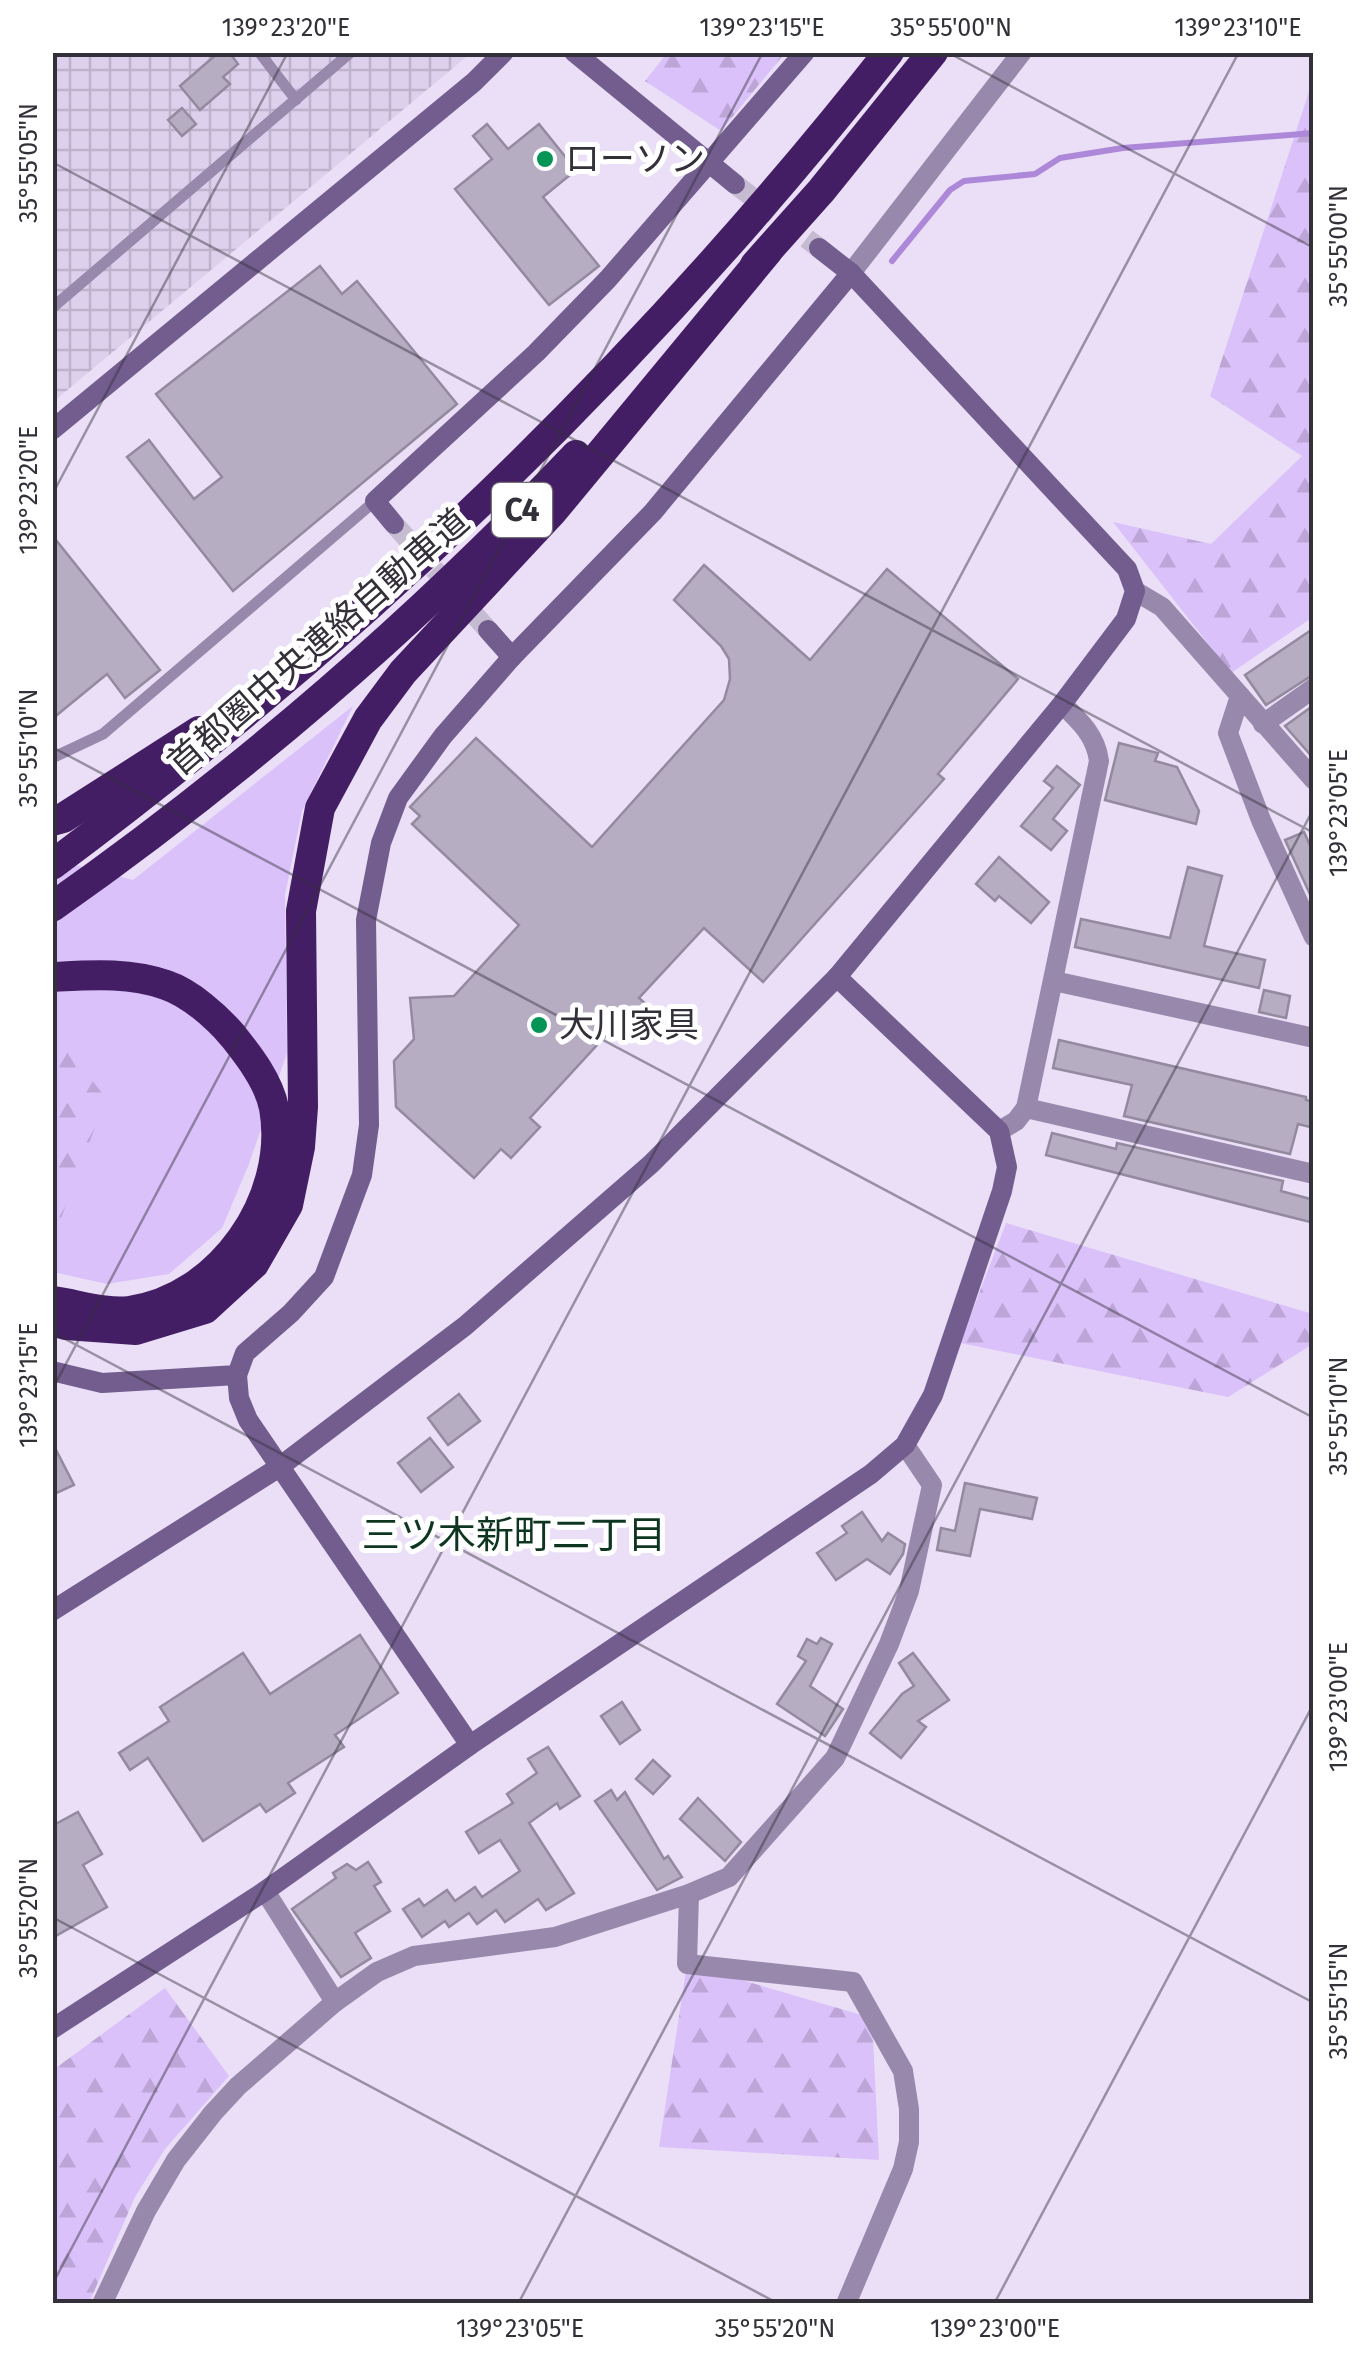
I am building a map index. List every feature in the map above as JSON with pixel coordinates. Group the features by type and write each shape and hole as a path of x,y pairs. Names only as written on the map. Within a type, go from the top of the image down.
{"highway":[{"name":"首都圏中央連絡自動車道","path":"52,865 158,786 304,664 448,534 628,356 800,164 888,52"},
{"name":"首都圏中央連絡自動車道","path":"52,907 228,776 410,620 542,490 768,251 933,52"},
{"path":"52,1321 136,1330 205,1308 254,1264 288,1204 300,1147 301,911 320,808 368,718 403,672 553,511 768,251"},
{"path":"52,821 63,818 304,664"},
{"path":"52,976 117,974 169,986 219,1020 252,1059 274,1106 275,1164 260,1208 232,1252 184,1293 128,1311 52,1301"}],"street":[{"path":"52,430 474,82 504,52"},
{"path":"574,52 735,184"},
{"path":"394,524 375,501 536,353 608,279 805,52"},
{"path":"470,1746 278,1468 239,1398 237,1376 245,1354 324,1277 362,1175 370,1125 366,920 381,843 398,798 443,736 512,657 653,512 852,273 1022,52"},
{"path":"819,248 852,273 1127,570 1135,591 1162,607 1314,780"},
{"path":"52,1611 278,1468 465,1326 651,1164 837,977 1062,704 1126,619 1135,591"},
{"path":"488,630 512,657"},
{"path":"1264,724 1314,688"},
{"path":"1240,696 1228,734 1261,820 1314,936"},
{"path":"999,1131 1016,1121 1026,1108 1099,761 1094,740 1085,726 1062,704"},
{"path":"52,2030 266,1891 470,1746 871,1474 905,1445 945,1366 1007,1167 999,1131 837,977"},
{"path":"1054,981 1314,1038"},
{"path":"1026,1108 1314,1174"},
{"path":"52,1371 102,1383 237,1376"},
{"path":"102,2304 122,2256 176,2160 238,2086 335,2002 377,1972 414,1956 555,1937 689,1894 729,1877 835,1758 889,1644 922,1541 932,1486 905,1445"},
{"path":"266,1891 335,2002"},
{"path":"689,1894 687,1964 853,1982 903,2071 910,2108 903,2170 846,2304"}],"lane":[{"path":"259,52 296,100"},
{"path":"52,308 351,52"},
{"path":"52,758 103,734 375,501"}],"shaded area":[{"path":"53,53 471,53 53,402"}],"green space":[{"path":"667,52 785,53 721,131 645,81"},
{"path":"1313,79 1313,617 1231,673 1113,522 1211,544 1302,456 1210,396"},
{"path":"353,706 302,811 285,895 287,1053 249,1164 222,1228 169,1274 107,1284 53,1272 52,859 133,880"},
{"path":"52,1030 106,1098 60,1221 52,1220"},
{"path":"1006,1223 1313,1314 1313,1344 1228,1397 960,1343"},
{"path":"687,1964 872,2018 879,2160 659,2147"},
{"path":"165,1988 229,2076 165,2149 135,2197 89,2303 53,2303 53,2070"}],"building":[{"path":"219,52 229,52 238,64 223,77 230,84 200,110 180,86"},
{"path":"182,108 196,124 182,136 168,120"},
{"path":"487,124 508,149 539,124 576,170 543,197 599,266 549,305 455,189 492,159 473,136"},
{"path":"320,266 342,294 357,281 457,404 233,591 127,457 149,440 194,499 222,477 156,394"},
{"path":"52,535 160,670 125,698 107,674 52,719"},
{"path":"704,565 810,660 887,569 1018,679 938,774 944,779 763,982 704,928 639,998 650,1008 620,1040 610,1031 530,1118 540,1127 511,1158 501,1149 474,1178 396,1107 394,1061 414,1039 410,998 454,996 519,925 412,824 420,816 410,807 476,738 592,847 724,700 730,679 729,659 721,646 674,600"},
{"path":"1314,628 1314,674 1266,705 1245,675"},
{"path":"1314,705 1314,759 1285,726"},
{"path":"1119,743 1158,753 1155,761 1177,767 1199,811 1196,824 1105,800"},
{"path":"1057,766 1080,785 1053,819 1067,831 1051,850 1021,826 1053,788 1044,781"},
{"path":"1304,832 1314,854 1314,903 1285,840"},
{"path":"999,857 1049,902 1031,923 999,896 995,901 976,884"},
{"path":"1188,867 1222,876 1204,946 1265,960 1259,988 1075,947 1081,919 1170,938"},
{"path":"1264,990 1290,996 1286,1018 1259,1012"},
{"path":"1059,1040 1306,1097 1314,1102 1314,1128 1298,1124 1290,1154 1124,1116 1132,1085 1053,1068"},
{"path":"1052,1133 1116,1149 1117,1143 1283,1181 1281,1191 1314,1200 1314,1223 1046,1155"},
{"path":"459,1394 480,1421 448,1445 428,1418"},
{"path":"430,1438 453,1467 421,1492 398,1463"},
{"path":"52,1442 74,1485 52,1495"},
{"path":"965,1483 1037,1498 1032,1519 980,1509 970,1556 937,1550 941,1528 955,1531"},
{"path":"862,1512 882,1541 888,1533 905,1544 903,1554 890,1574 867,1559 836,1580 817,1553 847,1533 842,1526"},
{"path":"360,1635 398,1693 335,1735 344,1747 288,1783 295,1793 266,1812 260,1804 203,1841 148,1758 130,1770 119,1753 169,1721 160,1707 243,1653 270,1694"},
{"path":"821,1638 832,1644 810,1686 843,1709 825,1736 777,1704 806,1661 798,1656 807,1639 817,1644"},
{"path":"913,1653 949,1700 918,1721 926,1727 901,1758 870,1733 902,1694 914,1686 899,1663"},
{"path":"622,1702 640,1730 620,1744 601,1716"},
{"path":"548,1747 580,1796 560,1809 557,1803 529,1823 574,1893 546,1910 538,1899 505,1922 496,1910 477,1924 469,1913 449,1927 445,1921 422,1937 403,1909 419,1899 424,1906 447,1890 455,1901 475,1887 482,1897 520,1871 500,1840 479,1853 466,1832 513,1803 507,1794 537,1773 528,1759"},
{"path":"653,1760 670,1776 653,1794 636,1779"},
{"path":"611,1790 617,1800 625,1792 664,1859 668,1856 682,1877 657,1890 595,1801"},
{"path":"698,1798 741,1842 725,1861 680,1819"},
{"path":"78,1812 102,1854 83,1865 107,1907 52,1938 52,1826"},
{"path":"368,1862 381,1882 374,1886 390,1911 355,1933 371,1958 341,1977 292,1909 336,1878 333,1873 347,1864 356,1870"}],"waterway":[{"path":"892,261 950,190 964,181 1035,174 1060,158 1123,148 1314,133"}],"tunnel":[{"path":"735,184 819,248"},
{"path":"394,524 488,630"}],"place":[{"name":"ローソン","path":"545,159"},
{"name":"大川家具","path":"539,1025"}],"district":[{"name":"三ツ木新町二丁目","path":"514,1535"}]}
